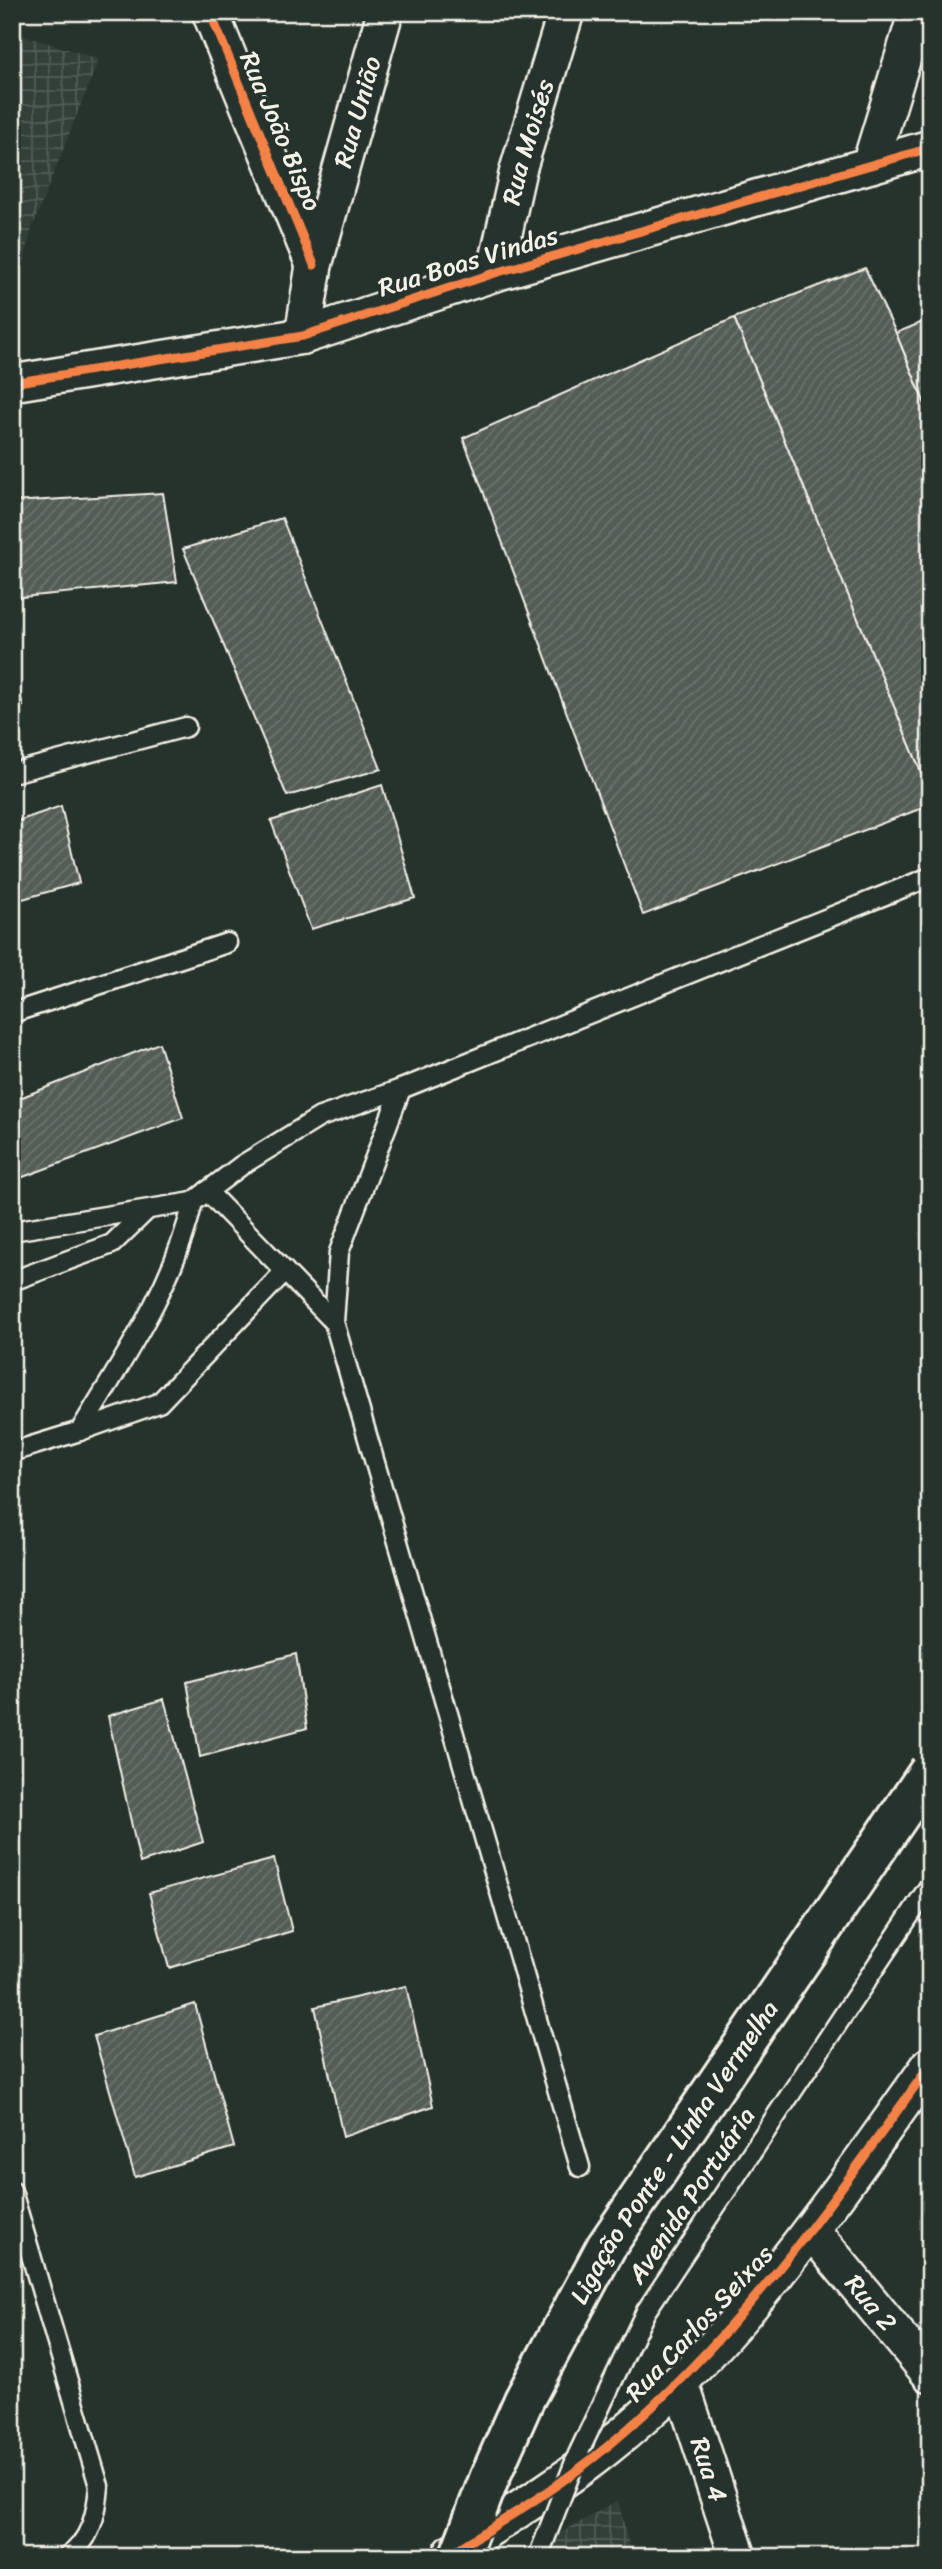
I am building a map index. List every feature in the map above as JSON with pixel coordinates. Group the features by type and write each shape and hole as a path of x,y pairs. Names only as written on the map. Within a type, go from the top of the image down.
{"highway":[{"name":"Ligação Ponte - Linha Vermelha","path":"460,2557 489,2479 524,2400 606,2247 930,1770"}],"street":[{"name":"Rua João Bispo","path":"210,12 314,264"},
{"name":"Rua União","path":"303,336 314,264 385,12"},
{"name":"Rua Moisés","path":"495,273 518,170 566,12"},
{"path":"870,165 918,12"},
{"name":"Rua Boas Vindas","path":"12,383 303,336 495,273 930,148"},
{"name":"Rua Carlos Seixas","path":"445,2557 549,2490 607,2447 680,2381 812,2231 930,2065"},
{"name":"Rua 2","path":"812,2231 930,2374"},
{"name":"Rua 4","path":"680,2381 738,2557"}],"lane":[{"path":"12,772 186,727"},
{"path":"12,1231 146,1210 200,1197 242,1165 320,1118 401,1089 930,877"},
{"path":"12,1013 227,943"},
{"path":"401,1089 339,1252 334,1322 580,2167"},
{"path":"200,1197 285,1271 334,1322"},
{"path":"80,1432 135,1343 185,1236 200,1197"},
{"path":"12,1281 112,1244 146,1210"},
{"path":"12,1452 80,1432 159,1403 285,1271"},
{"name":"Avenida Portuária","path":"538,2557 582,2444 646,2312 930,1885"},
{"path":"12,2191 99,2486 96,2516 77,2550 67,2557"}],"shaded area":[{"path":"12,32 99,59 32,228 12,315"},
{"path":"618,2500 632,2557 519,2557"}],"building":[{"path":"865,268 896,333 930,416 930,794 734,318"},
{"path":"734,318 930,794 930,805 643,915 463,438"},
{"path":"930,319 930,416 896,333"},
{"path":"163,493 177,582 12,598 12,502"},
{"path":"282,518 381,769 287,796 183,549"},
{"path":"12,665 23,706 12,710"},
{"path":"382,785 415,898 311,929 271,821"},
{"path":"61,806 79,883 12,902 12,823"},
{"path":"159,1043 183,1118 12,1181 12,1101"},
{"path":"296,1654 307,1728 200,1757 187,1682"},
{"path":"164,1699 203,1842 140,1863 108,1716"},
{"path":"274,1859 292,1931 169,1968 149,1893"},
{"path":"406,1986 433,2106 343,2137 315,2007"},
{"path":"195,2004 234,2147 135,2177 94,2036"}],"cycle path":[{"path":"210,12 314,265"},
{"path":"12,383 303,336 495,273 930,148"},
{"path":"445,2557 589,2461 655,2404 699,2360 741,2314 820,2217 930,2065"}]}
